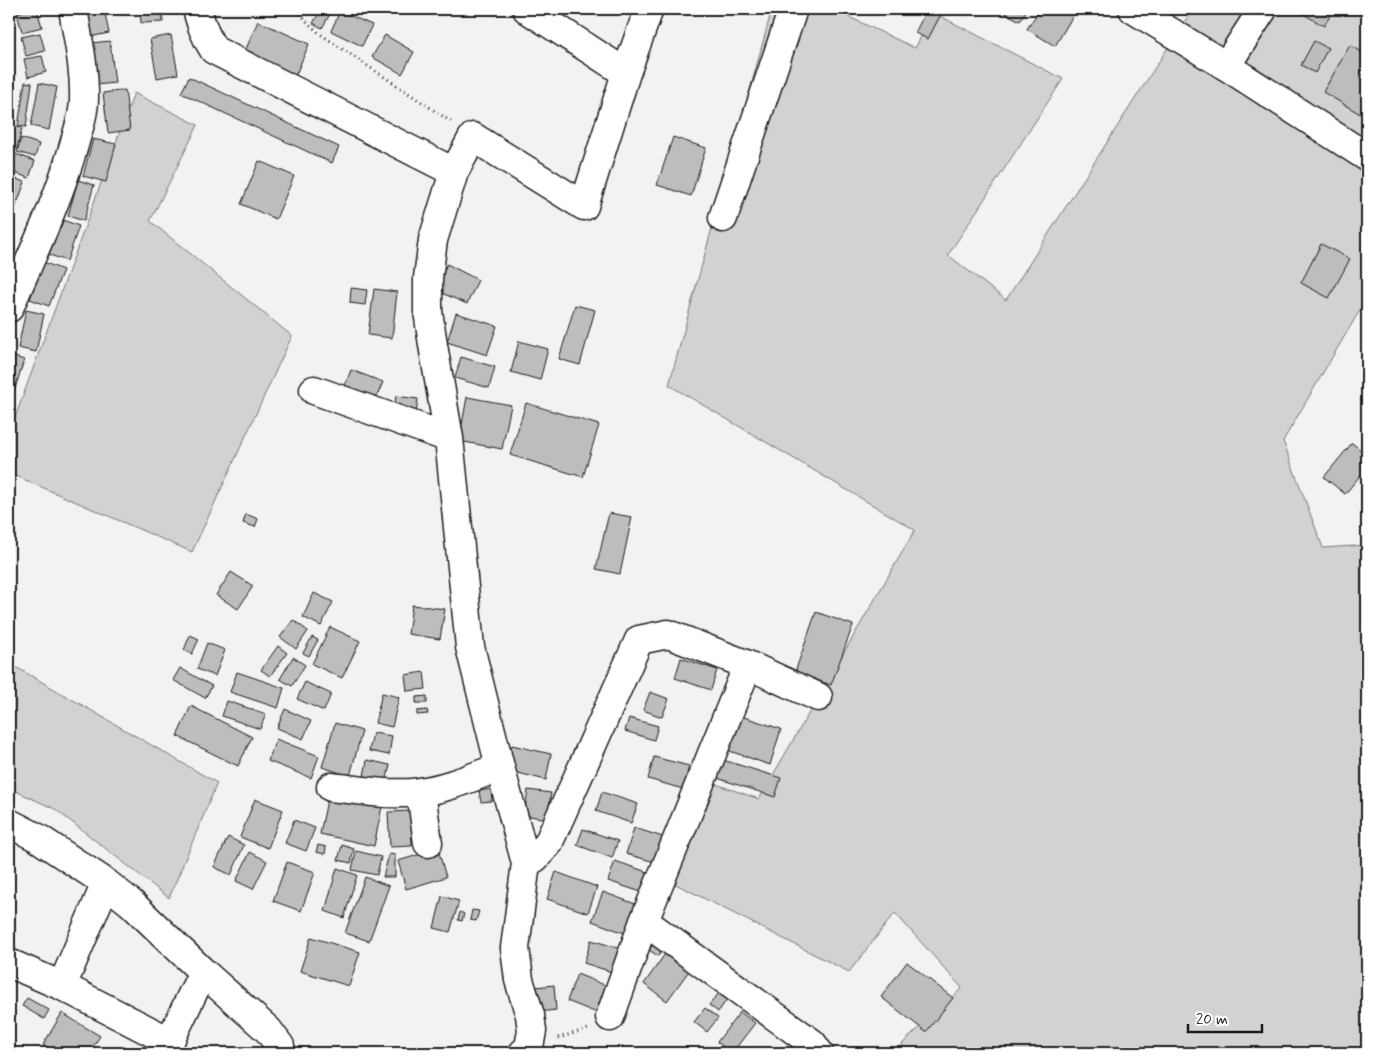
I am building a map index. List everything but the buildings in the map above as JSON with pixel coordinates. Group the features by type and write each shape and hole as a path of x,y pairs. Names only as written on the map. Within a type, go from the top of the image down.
{"street":[{"path":"9,308 66,174 81,122 84,83 73,9"},
{"path":"197,9 202,28 214,50 454,172"},
{"path":"528,9 626,72"},
{"path":"526,1050 532,1031 530,1015 518,980 515,948 526,863 470,647 449,438 428,310 428,278 433,240 454,172 473,137 584,206 626,72 649,9"},
{"path":"723,218 793,9"},
{"path":"1133,9 1226,66 1367,157"},
{"path":"1226,66 1263,9"},
{"path":"314,390 449,438"},
{"path":"526,863 535,858 548,844 639,640 668,634 748,665 818,697"},
{"path":"610,1017 644,922 748,665"},
{"path":"331,788 398,794 421,792 442,787 500,767"},
{"path":"421,792 428,843"},
{"path":"9,823 38,838 106,883 132,904 268,1030 280,1046 281,1053"},
{"path":"62,986 106,883"},
{"path":"644,922 812,1043 819,1053"},
{"path":"9,964 62,986 167,1047 204,972"}],"path":[{"path":"298,9 305,20 320,34 473,137"},
{"path":"526,1050 590,1029 610,1017"}],"shaded area":[{"path":"772,9 832,9 915,48 934,13 1063,79 948,255 1006,300 1191,9 1367,9 1367,298 1283,441 1323,548 1367,545 1367,1053 906,1053 902,1044 962,988 895,913 849,972 656,874 690,775 759,799 915,530 669,385"},
{"path":"134,93 198,125 150,221 292,336 192,552 9,473 9,434"},
{"path":"9,663 217,783 169,898 55,809 9,788"}]}
